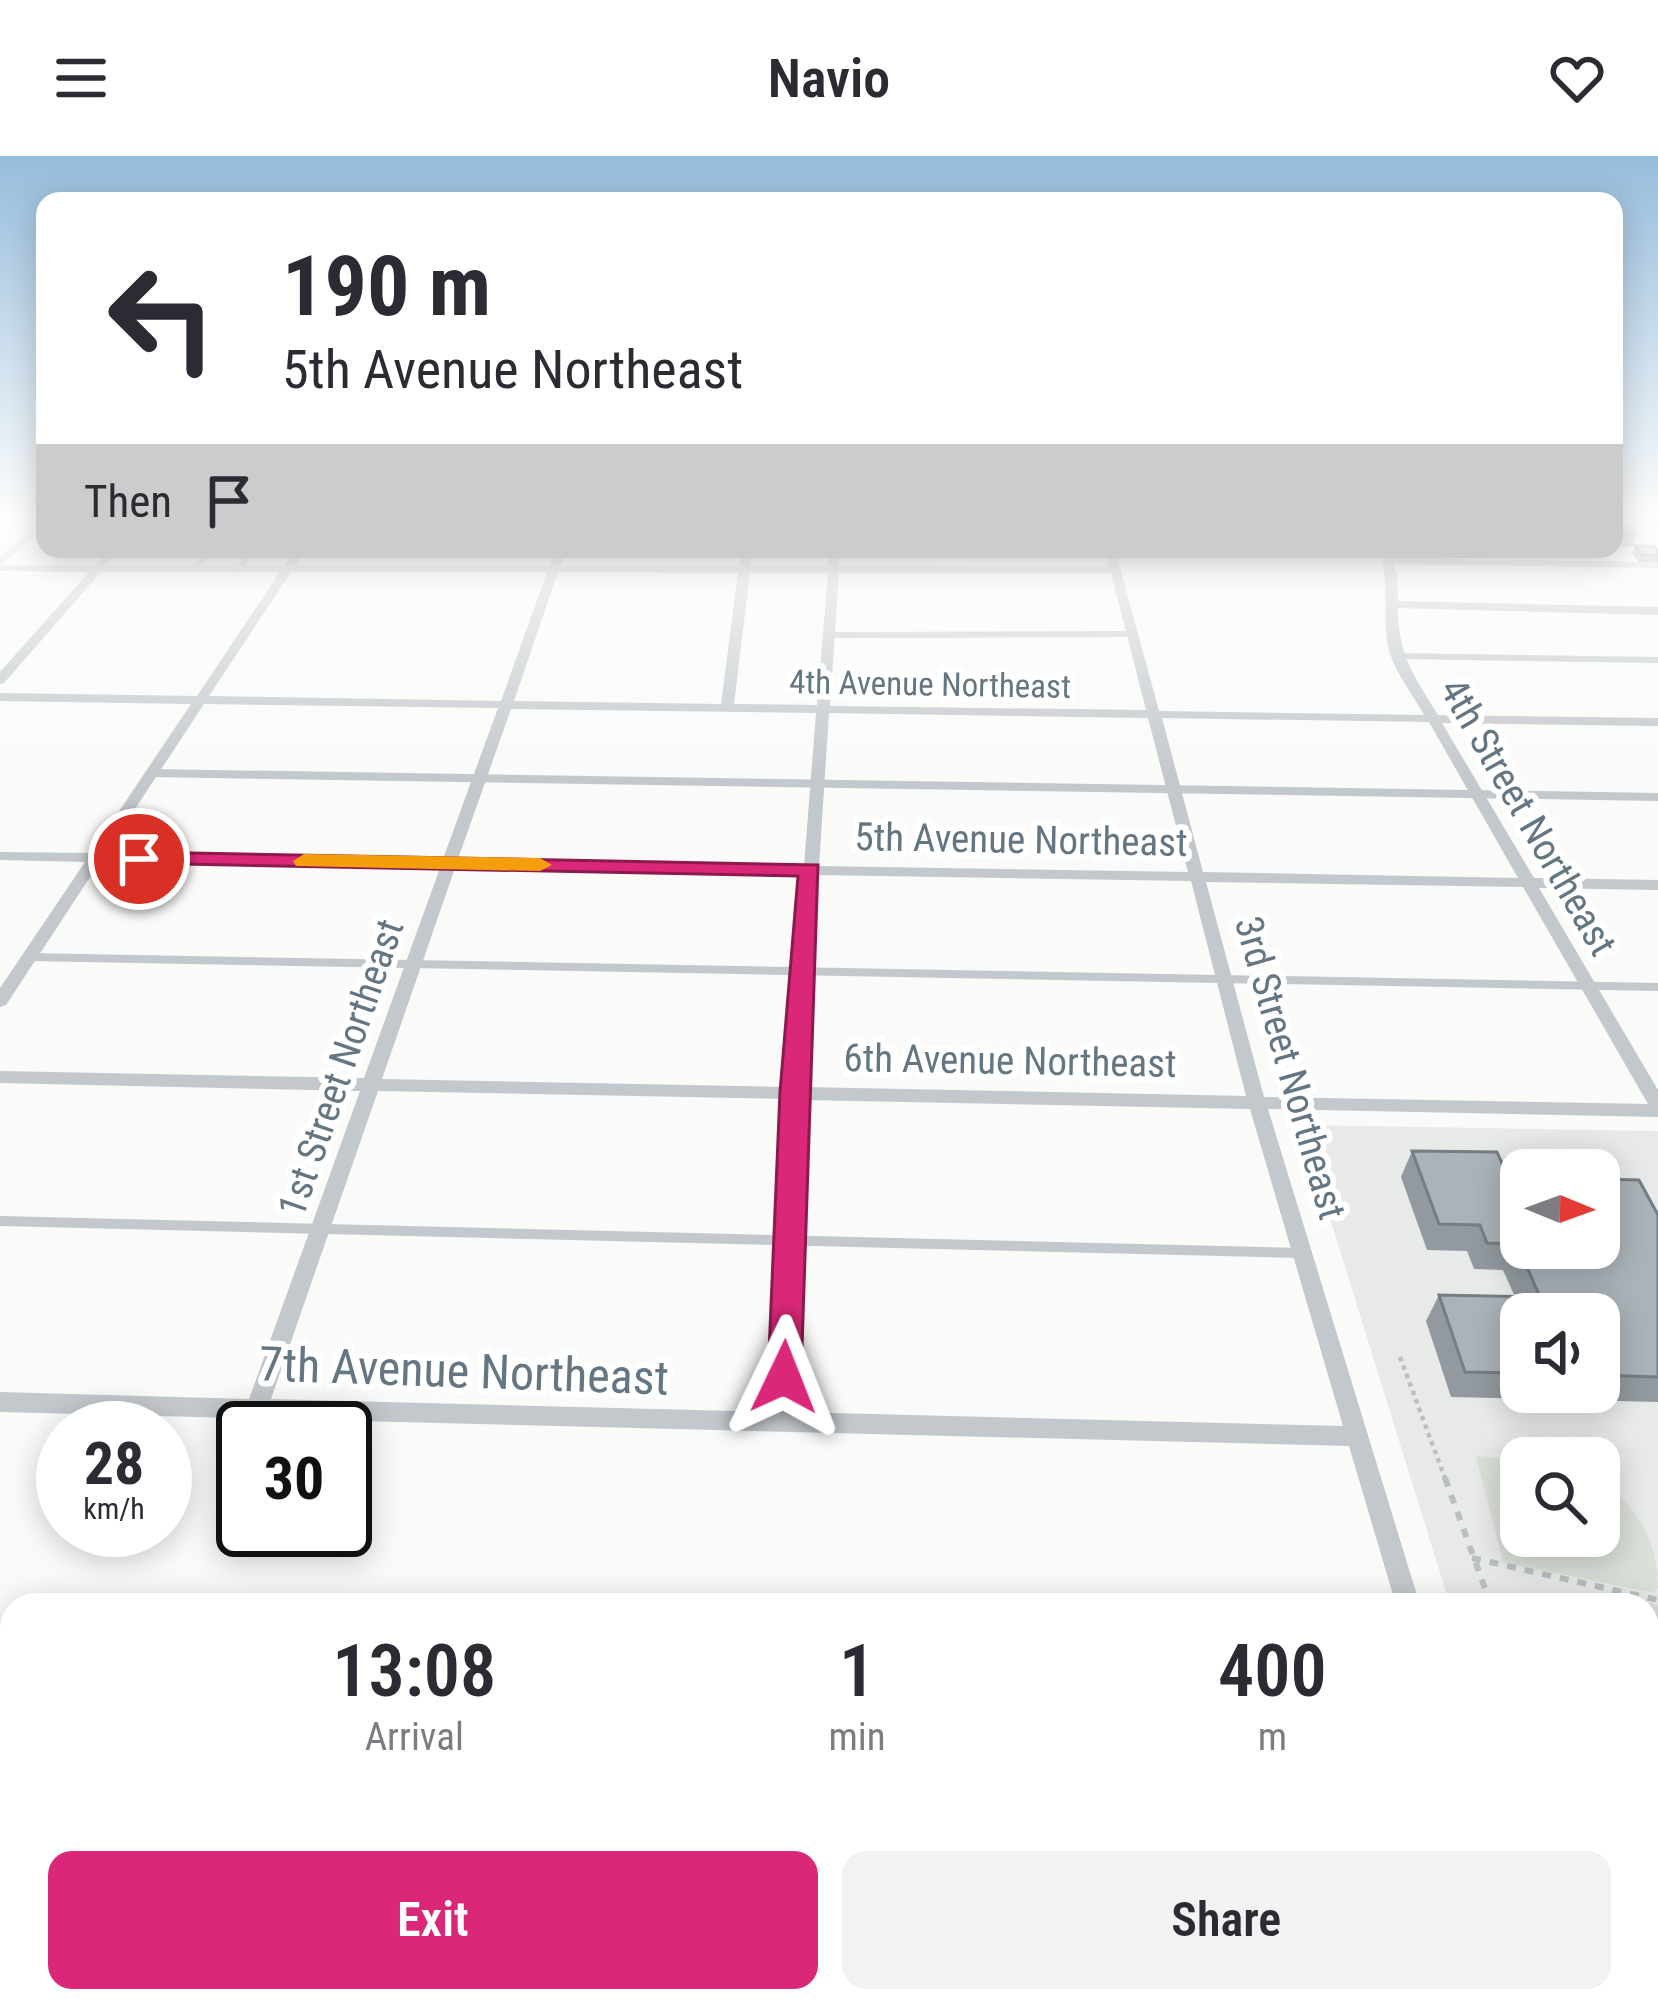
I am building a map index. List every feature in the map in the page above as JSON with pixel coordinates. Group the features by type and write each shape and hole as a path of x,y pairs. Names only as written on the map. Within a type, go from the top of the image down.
{"street":[{"path":"0,680 66,605"},
{"path":"0,1001 264,605"},
{"name":"1st Street Northeast","path":"259,1401 541,605"},
{"path":"727,708 740,605"},
{"path":"783,1423 794,1092 831,605"},
{"name":"3rd Street Northeast","path":"1125,605 1257,1103 1404,1593"},
{"name":"4th Street Northeast","path":"1392,605 1391,637 1397,656 1658,1108"},
{"path":"1417,605 1658,611"},
{"name":"4th Avenue Northeast","path":"0,697 1658,722"},
{"name":"5th Avenue Northeast","path":"0,856 1658,885"},
{"name":"6th Avenue Northeast","path":"0,1078 1658,1108"},
{"name":"7th Avenue Northeast","path":"0,1402 216,1405"},
{"name":"7th Avenue Northeast","path":"372,1410 1357,1436"}],"lane":[{"path":"828,635 1132,634"},
{"path":"1397,656 1658,660"},
{"path":"152,773 1658,796"},
{"path":"29,957 1658,987"},
{"path":"0,1221 1302,1253"}],"path":[{"path":"1400,1357 1486,1593"},
{"path":"1472,1558 1627,1593"}],"shaded area":[{"path":"1301,1125 1658,1131 1658,1593 1446,1593"},
{"path":"1476,1456 1500,1458 1500,1550"},
{"path":"1620,1497 1649,1540 1658,1588 1653,1593 1503,1562 1502,1557 1620,1557"}],"building":[{"path":"1412,1151 1497,1152 1500,1243 1487,1243 1480,1225 1439,1224"},
{"path":"1620,1180 1639,1180 1658,1215 1658,1377 1620,1376 1620,1293 1538,1293 1528,1269 1620,1269"},
{"path":"1439,1295 1500,1296 1500,1373 1465,1372"}],"slow traffic":[{"path":"304,861 540,865"}],"route":[{"path":"139,859 810,869 794,1092 784,1377"}]}
